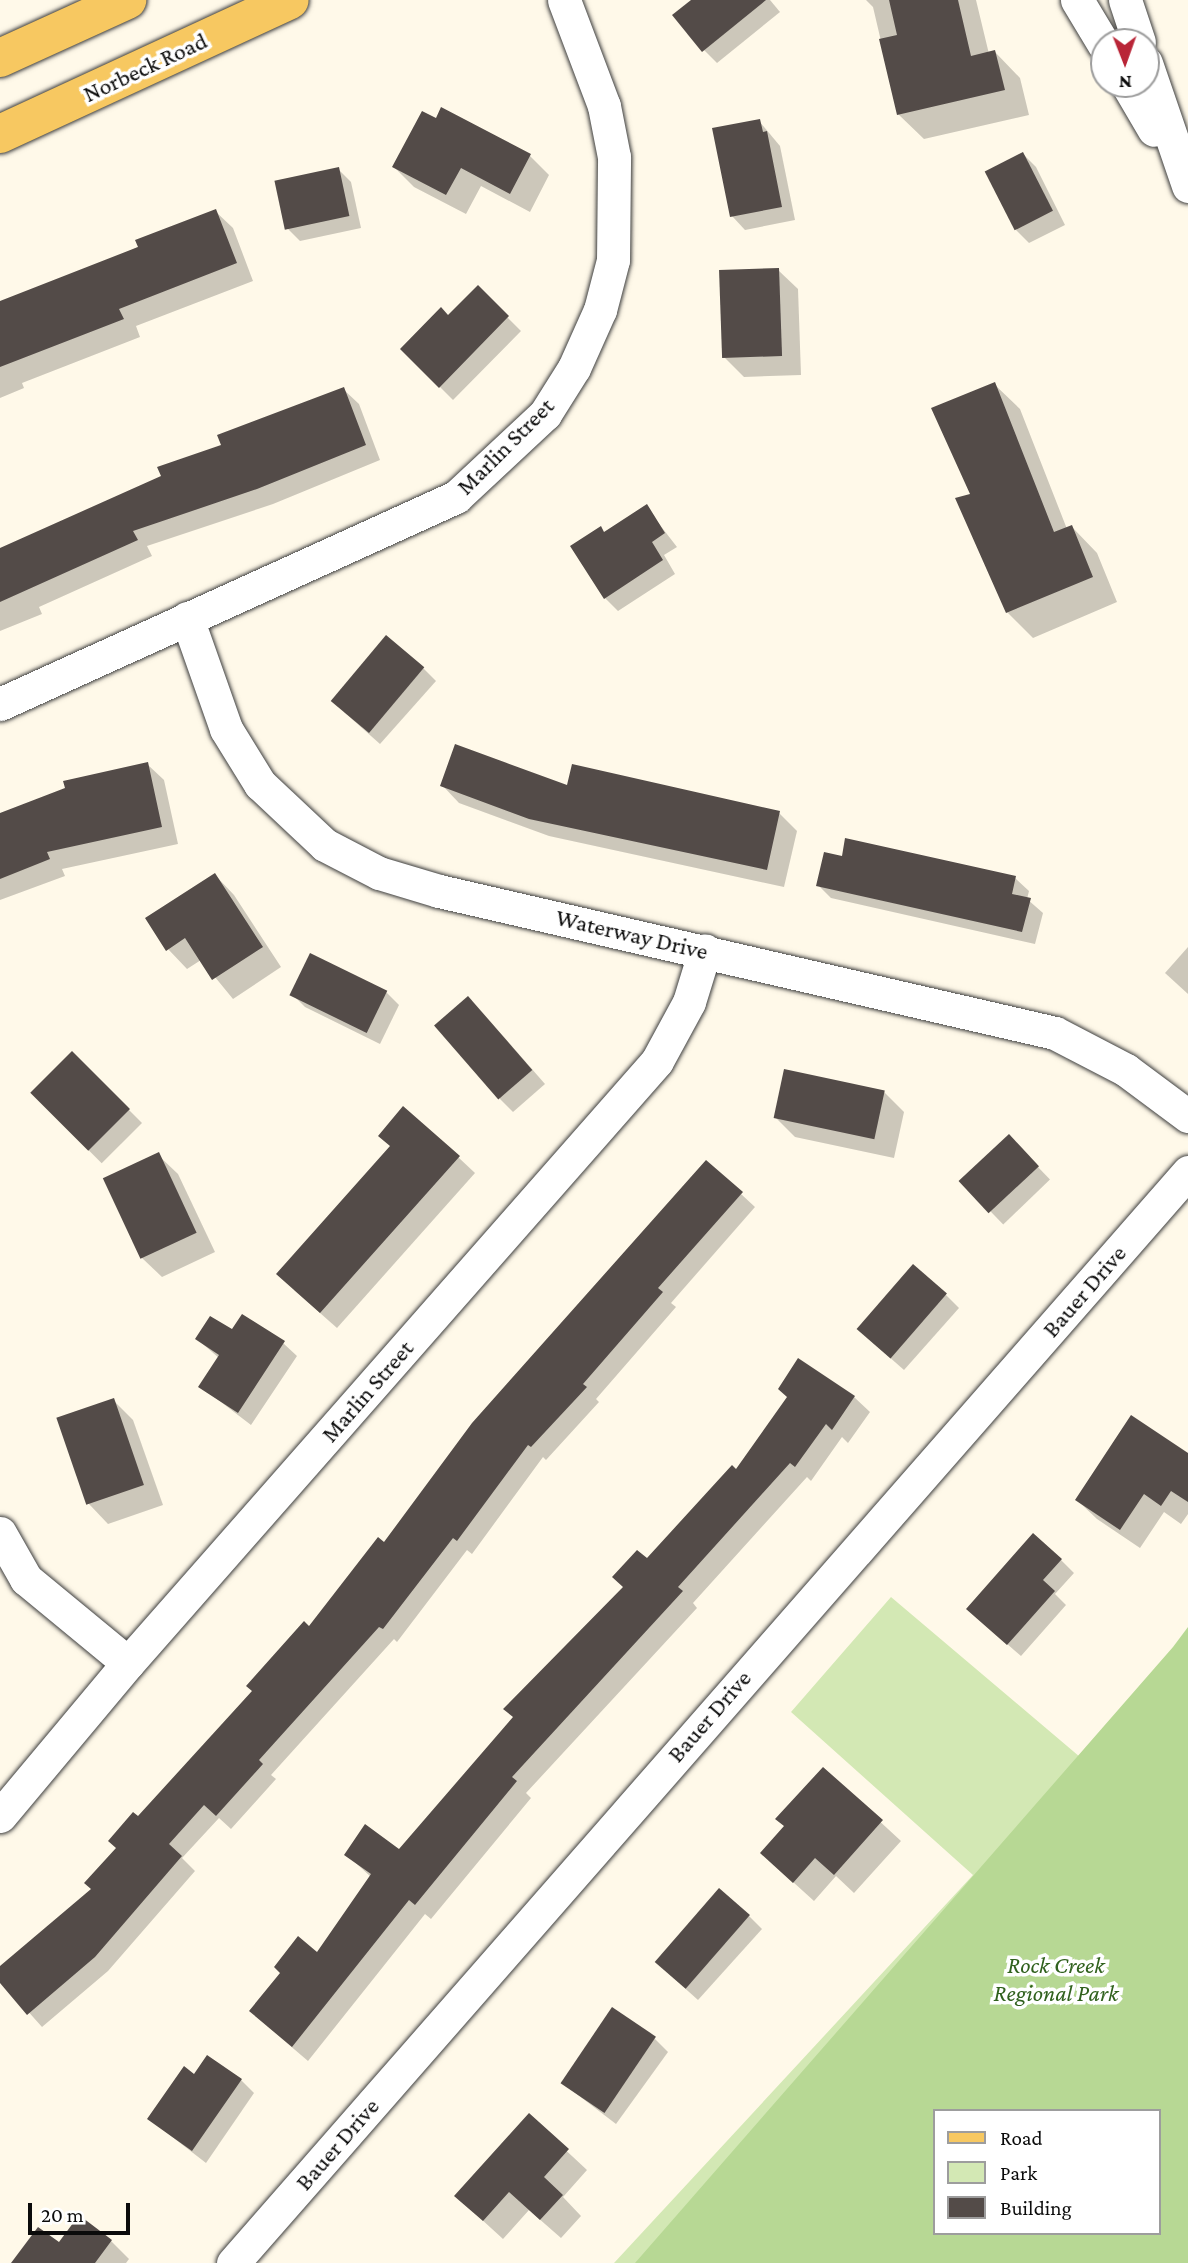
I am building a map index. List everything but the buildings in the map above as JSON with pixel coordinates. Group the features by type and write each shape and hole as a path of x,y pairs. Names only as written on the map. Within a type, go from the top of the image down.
{"main road":[{"path":"0,58 127,0"},
{"name":"Norbeck Road","path":"0,134 290,0"}],"street":[{"name":"Marlin Street","path":"0,704 456,497 545,414 574,368 600,310 612,260 614,157 604,106 564,0"},
{"path":"1077,0 1094,28"},
{"path":"1125,0 1134,28"},
{"path":"1135,98 1188,186"},
{"path":"1158,98 1188,186"},
{"name":"Waterway Drive","path":"187,618 226,729 260,784 325,845 379,873 439,891 1055,1032 1126,1070 1188,1116"},
{"name":"Marlin Street","path":"0,1816 128,1663 657,1061 689,1002 705,950"},
{"name":"Bauer Drive","path":"233,2263 1188,1172"},
{"path":"0,1533 26,1579 128,1663"}],"green space":[{"name":"Rock Creek Regional Park","path":"891,1597 1080,1757 1188,1640 1188,2263 614,2263 973,1875 791,1712"},
{"name":"Rock Creek Regional Park","path":"1188,1627 1188,2263 635,2263 1173,1647"}]}
